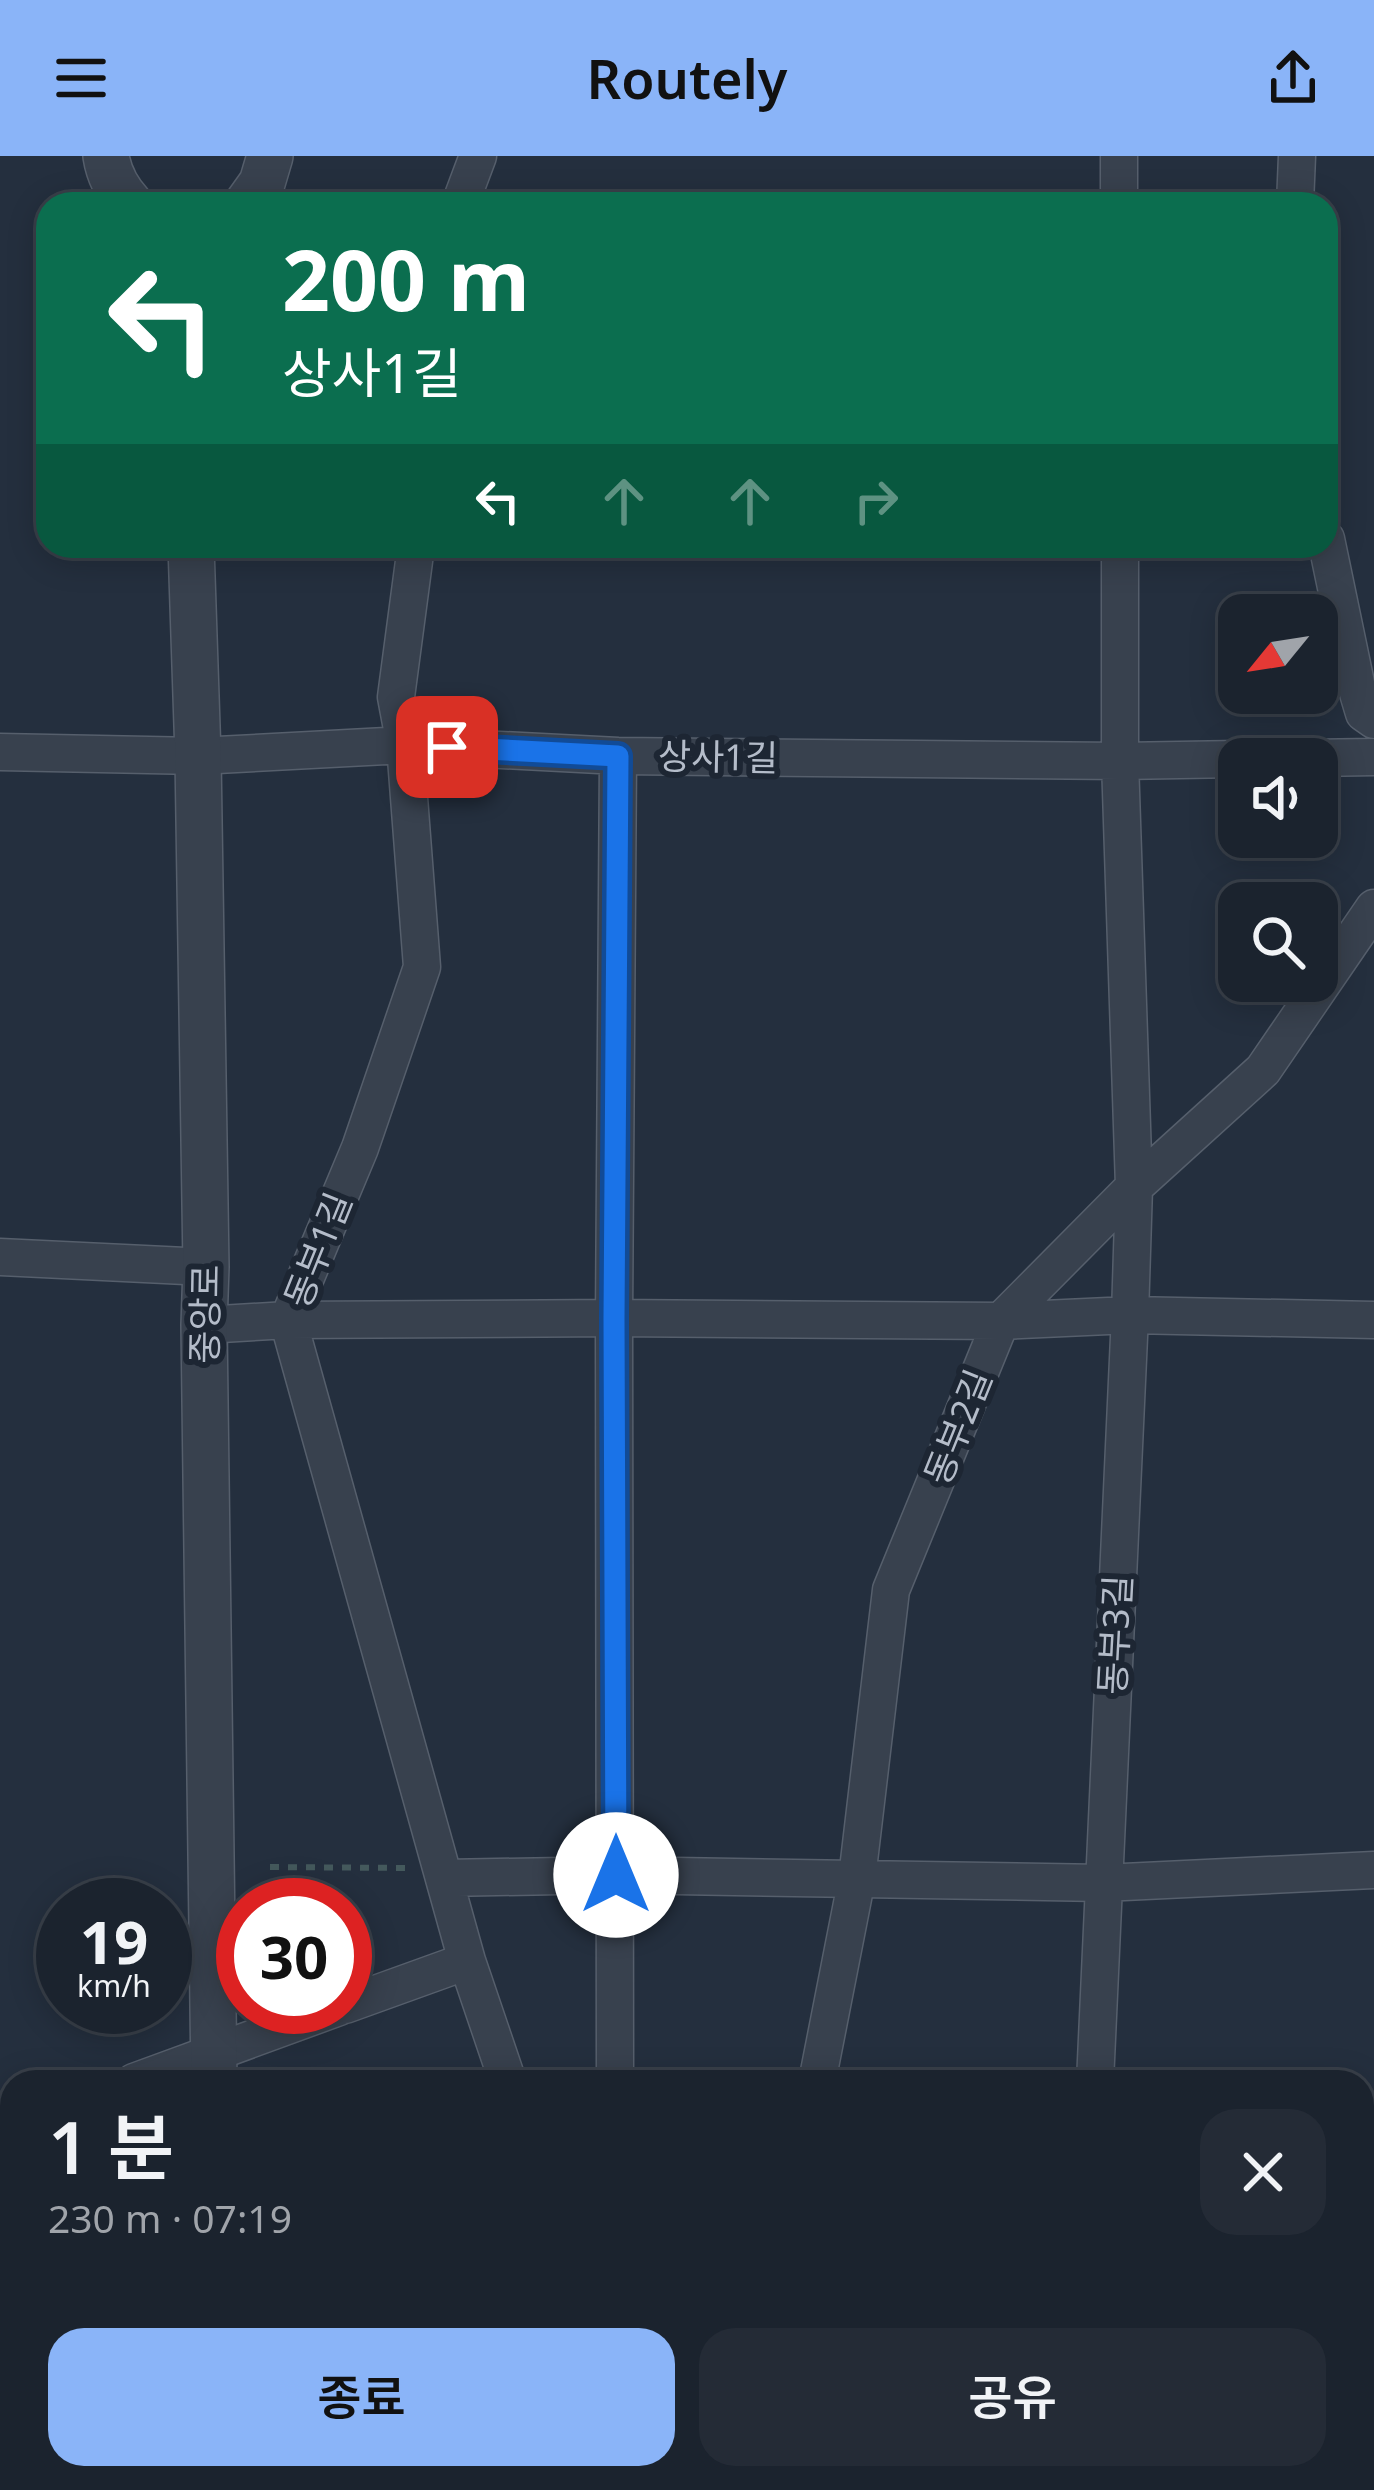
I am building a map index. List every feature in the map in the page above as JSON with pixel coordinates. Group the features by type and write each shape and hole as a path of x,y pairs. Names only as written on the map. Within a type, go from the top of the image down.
{"street":[{"path":"106,156 119,192"},
{"path":"256,192 270,156"},
{"path":"464,192 478,156"},
{"path":"1118,156 1119,192"},
{"path":"1296,192 1297,156"},
{"name":"중앙로","path":"191,558 206,1267 214,2067"},
{"name":"동부1길","path":"414,558 396,697 405,745 422,967 360,1148 288,1320 467,1961 504,2070"},
{"name":"동부3길","path":"1095,2070 1134,1187 1120,761 1120,558"},
{"path":"1330,558 1364,713 1374,720"},
{"name":"상사1길","path":"0,752 198,756 405,745 618,756 1218,759"},
{"path":"615,2070 618,756"},
{"name":"상사1길","path":"1338,758 1374,757"},
{"name":"동부2길","path":"819,2070 857,1878 891,1590 1001,1321 1134,1187 1263,1070 1374,908"},
{"path":"0,1257 206,1267"},
{"path":"204,1325 614,1318 1001,1321 1130,1315 1374,1320"},
{"path":"442,1874 1103,1883 1374,1870"},
{"path":"372,1995 467,1961"},
{"path":"214,2067 283,2034"}],"path":[{"path":"270,1867 442,1874"}],"route":[{"path":"447,747 618,756 616,1875"}]}
